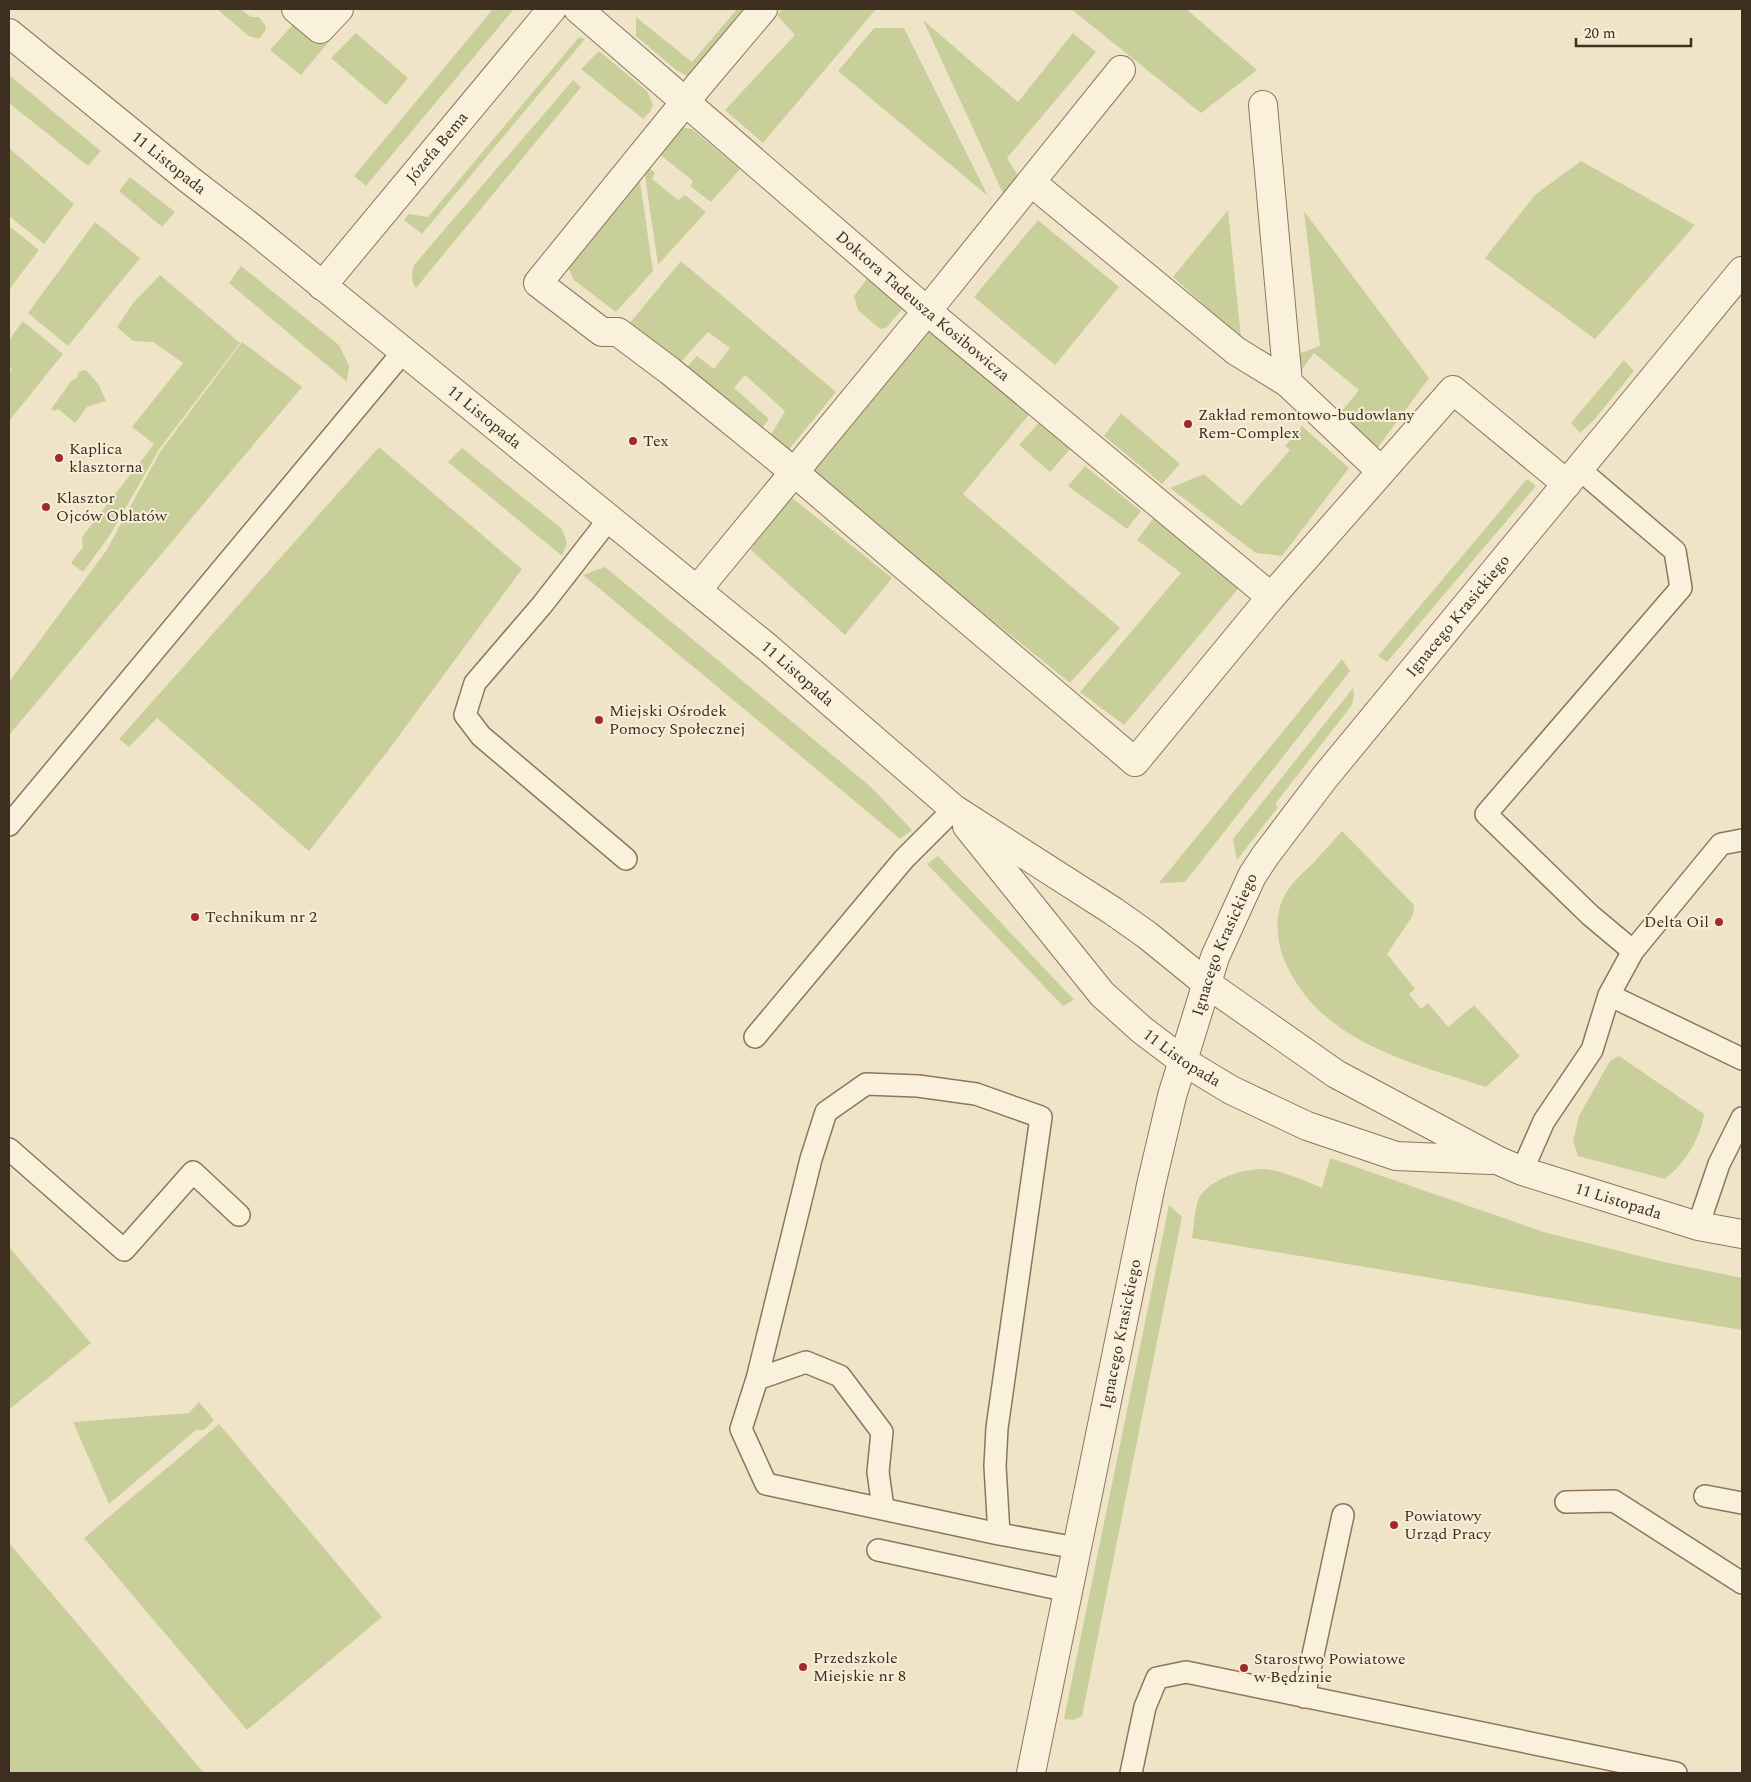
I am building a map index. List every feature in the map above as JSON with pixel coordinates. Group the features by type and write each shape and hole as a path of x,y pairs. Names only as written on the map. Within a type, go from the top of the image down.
{"street":[{"path":"296,9 320,28 338,9"},
{"name":"Józefa Bema","path":"322,286 552,9"},
{"name":"Doktora Tadeusza Kosibowicza","path":"578,9 927,311 1271,597"},
{"path":"763,9 685,101 538,283 602,332 618,332 670,371 794,473 1135,762 1271,597 1453,390 1573,477"},
{"name":"11 Listopada","path":"9,33 768,648 954,809 1113,911 1147,935 1206,982 1336,1074 1497,1160 1522,1170 1698,1226 1742,1234"},
{"path":"696,590 927,311 1121,70"},
{"path":"1263,105 1288,382"},
{"path":"1031,182 1236,351 1288,382 1381,471"},
{"name":"Ignacego Krasickiego","path":"1031,1773 1151,1185 1172,1096 1215,957 1252,876 1280,834 1325,777 1742,271"},
{"name":"11 Listopada","path":"954,809 1102,994 1142,1030 1183,1061 1231,1090 1306,1126 1396,1156 1497,1160"}],"lane":[{"path":"9,825 403,352"},
{"path":"1573,477 1676,551 1681,588 1486,814 1590,915 1633,951"},
{"path":"609,519 542,605 475,683 465,715 481,736 626,859"},
{"path":"755,1037 904,859 954,809"},
{"path":"1522,1170 1544,1121 1592,1050 1609,995 1633,951 1721,844 1742,840"},
{"path":"1609,995 1742,1059"},
{"path":"999,1534 995,1466 997,1428 1041,1117 976,1094 918,1086 866,1084 826,1112 811,1159 756,1379 741,1429 766,1484 999,1534 1076,1548"},
{"path":"1698,1226 1719,1164 1742,1118"},
{"path":"9,1148 124,1250 193,1172 239,1216"},
{"path":"756,1379 806,1362 840,1376 882,1432 878,1472 883,1508"},
{"path":"1705,1496 1742,1503"},
{"path":"1566,1502 1614,1501 1742,1583"},
{"path":"1304,1697 1343,1515"},
{"path":"878,1550 1068,1591"},
{"path":"1131,1773 1145,1707 1157,1678 1186,1672 1676,1773"}],"green space":[{"path":"217,9 241,9 251,17 259,17 266,26 265,31 259,39 249,36"},
{"path":"493,9 514,9 366,186 354,176"},
{"path":"737,9 756,9 695,80 676,70 636,36 636,17 692,62"},
{"path":"782,9 876,9 763,143 725,110 795,35 777,15"},
{"path":"1071,9 1186,9 1257,70 1201,113"},
{"path":"298,19 332,38 301,75 270,50"},
{"path":"923,20 1018,102 1073,33 1096,52 1007,158 1022,182 1007,202"},
{"path":"874,28 904,28 988,196 838,71"},
{"path":"356,33 408,78 386,105 331,58"},
{"path":"579,37 585,39 422,234 404,220 409,214 428,217"},
{"path":"599,51 647,91 653,105 650,112 643,119 581,69"},
{"path":"9,75 101,151 88,166 9,103"},
{"path":"573,80 581,87 416,288 412,280 414,265"},
{"path":"681,127 692,129 740,169 711,202 690,186 693,181 658,153"},
{"path":"9,148 74,204 44,244 9,216"},
{"path":"1581,161 1695,225 1595,339 1485,258 1535,195"},
{"path":"647,166 655,173 652,179 678,200 685,195 706,212 658,265 644,169"},
{"path":"639,174 653,271 616,312 574,280 568,267"},
{"path":"130,177 175,212 162,227 119,191"},
{"path":"1228,210 1241,338 1173,277"},
{"path":"1304,211 1429,378 1376,450 1337,417 1359,390 1314,353 1300,372 1290,357 1320,346"},
{"path":"1038,220 1119,287 1055,365 974,297"},
{"path":"95,222 140,258 68,346 28,313"},
{"path":"9,226 39,250 9,290"},
{"path":"681,261 836,392 786,453 769,438 785,411 745,375 734,388 769,419 759,432 685,369 697,356 714,369 730,348 708,332 678,365 629,324"},
{"path":"241,266 339,345 349,366 347,382 229,283"},
{"path":"160,275 240,343 160,448 110,535 83,572 71,563 83,547 82,537 154,444 132,427 183,363 153,342 133,341 117,327 133,303"},
{"path":"869,276 906,305 886,328 880,329 858,310 854,296"},
{"path":"23,321 63,354 9,421 9,374 12,370 9,366 9,340"},
{"path":"928,329 1032,411 963,494 1120,628 1070,683 814,476 814,469"},
{"path":"242,342 302,387 9,735 9,682 106,551 160,452"},
{"path":"1624,360 1634,371 1594,420 1580,433 1571,423"},
{"path":"83,370 87,371 99,385 106,401 87,407 75,423 58,409 55,411 51,409 72,380 77,378 78,373"},
{"path":"1121,413 1180,464 1162,484 1104,436"},
{"path":"1042,419 1072,447 1050,472 1019,445"},
{"path":"1302,426 1349,468 1282,556 1256,553 1170,488 1204,474 1241,506 1290,450 1285,446"},
{"path":"379,447 522,569 387,752 309,851 157,718 129,747 119,739"},
{"path":"462,448 562,529 567,543 562,556 448,462"},
{"path":"1085,466 1141,511 1127,529 1068,486"},
{"path":"1527,479 1536,486 1387,662 1378,656"},
{"path":"790,496 892,578 845,635 751,550 756,540"},
{"path":"1155,516 1243,583 1124,725 1080,692 1181,573 1137,540"},
{"path":"605,567 871,787 912,830 900,839 583,575"},
{"path":"1342,659 1350,671 1185,882 1159,883"},
{"path":"1353,688 1352,705 1275,804 1278,807 1237,860 1233,839"},
{"path":"1342,831 1414,905 1413,915 1387,954 1415,989 1409,994 1421,1009 1428,1003 1448,1027 1474,1005 1520,1056 1486,1087 1427,1068 1369,1045 1319,1011 1299,987 1284,959 1279,943 1278,917 1282,900 1292,884"},
{"path":"938,856 1074,1000 1063,1006 927,864"},
{"path":"1619,1056 1704,1114 1695,1142 1679,1166 1665,1179 1578,1156 1573,1141 1579,1116 1610,1061"},
{"path":"1330,1158 1547,1233 1660,1261 1742,1278 1742,1330 1192,1238 1198,1199 1212,1184 1237,1173 1263,1169 1286,1174 1322,1188"},
{"path":"1169,1205 1182,1217 1082,1716 1074,1720 1064,1719"},
{"path":"9,1247 91,1343 11,1408 9,1406"},
{"path":"199,1402 214,1420 204,1430 196,1430 109,1504 73,1422 189,1413"},
{"path":"219,1424 382,1617 247,1730 84,1538"},
{"path":"9,1543 204,1773 9,1773"}],"place":[{"name":"Zakład remontowo-budowlany Rem-Complex","path":"1188,424"},
{"name":"Tex","path":"633,441"},
{"name":"Kaplica klasztorna","path":"59,458"},
{"name":"Klasztor Ojców Oblatów","path":"46,507"},
{"name":"Miejski Ośrodek Pomocy Społecznej","path":"599,720"},
{"name":"Technikum nr 2","path":"195,917"},
{"name":"Delta Oil","path":"1719,922"},
{"name":"Powiatowy Urząd Pracy","path":"1394,1525"},
{"name":"Przedszkole Miejskie nr 8","path":"803,1667"},
{"name":"Starostwo Powiatowe w Będzinie","path":"1244,1668"}]}
